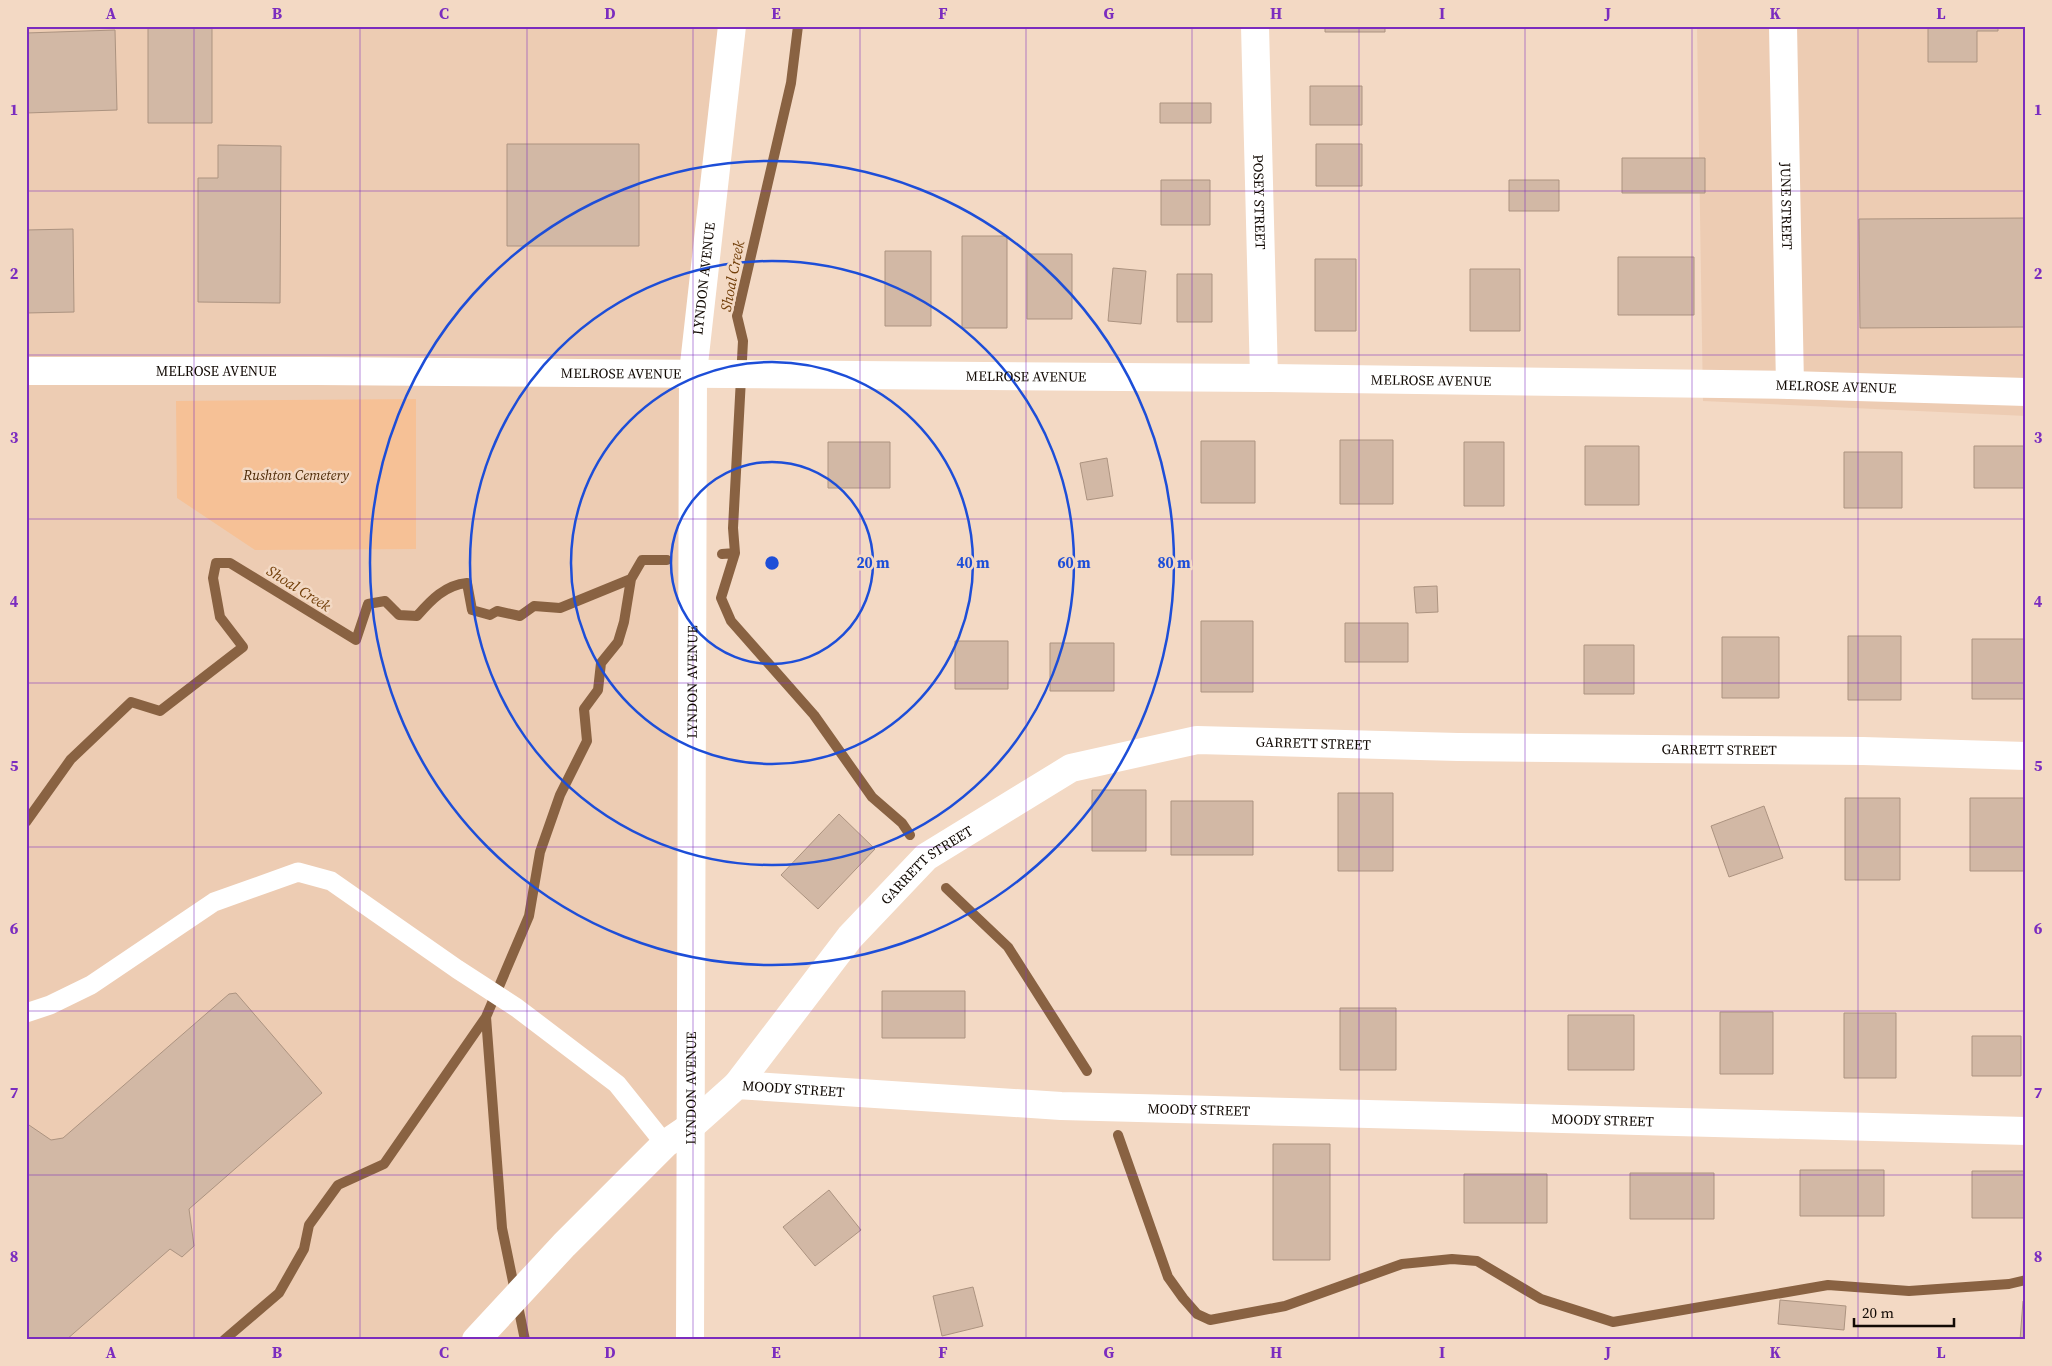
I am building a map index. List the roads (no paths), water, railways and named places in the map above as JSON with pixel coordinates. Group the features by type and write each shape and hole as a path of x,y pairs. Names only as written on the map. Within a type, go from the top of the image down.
{"street":[{"name":"LYNDON AVENUE","path":"690,1340 690,1127 706,374 732,26"},
{"name":"POSEY STREET","path":"1255,26 1264,378"},
{"name":"JUNE STREET","path":"1783,26 1790,385"},
{"name":"MELROSE AVENUE","path":"26,372 1264,378 1790,385 2026,392"},
{"name":"GARRETT STREET","path":"737,1085 850,937 926,857 1072,768 1197,740 1458,747 2026,756"},
{"name":"MOODY STREET","path":"484,1332 564,1245 665,1144 690,1127 737,1085 1062,1106 2026,1131"}],"lane":[{"path":"26,1014 50,1005 91,985 214,902 298,872 331,881 457,970 517,1008 617,1084 665,1144"}],"waterway":[{"name":"Shoal Creek","path":"798,26 791,83 737,316 743,341 733,528 735,553 721,598 731,621 814,715 872,797 902,823 910,835"},
{"name":"Shoal Creek","path":"722,554 735,553"},
{"name":"Shoal Creek","path":"26,822 71,759 131,702 160,711 243,647 220,617 213,578 216,563 230,563 356,640 368,604 385,601 399,615 417,616 433,599 445,590 467,583 472,610 490,615 497,611 520,616 534,606 560,608 631,579 642,560 667,560"},
{"path":"224,1340 279,1293 304,1249 309,1225 338,1185 384,1164 486,1017 529,916 540,852 560,795 587,741 584,709 598,690 601,663 618,642 624,622 631,579"},
{"path":"946,888 1008,947 1087,1071"},
{"path":"486,1017 502,1228 525,1340"},
{"path":"1118,1135 1168,1277 1197,1314 1210,1320 1285,1306 1402,1264 1452,1259 1477,1261 1541,1299 1613,1322 1828,1285 1909,1291 2009,1284 2026,1280"}],"park label":[{"name":"Rushton Cemetery","path":"296,475"}]}
